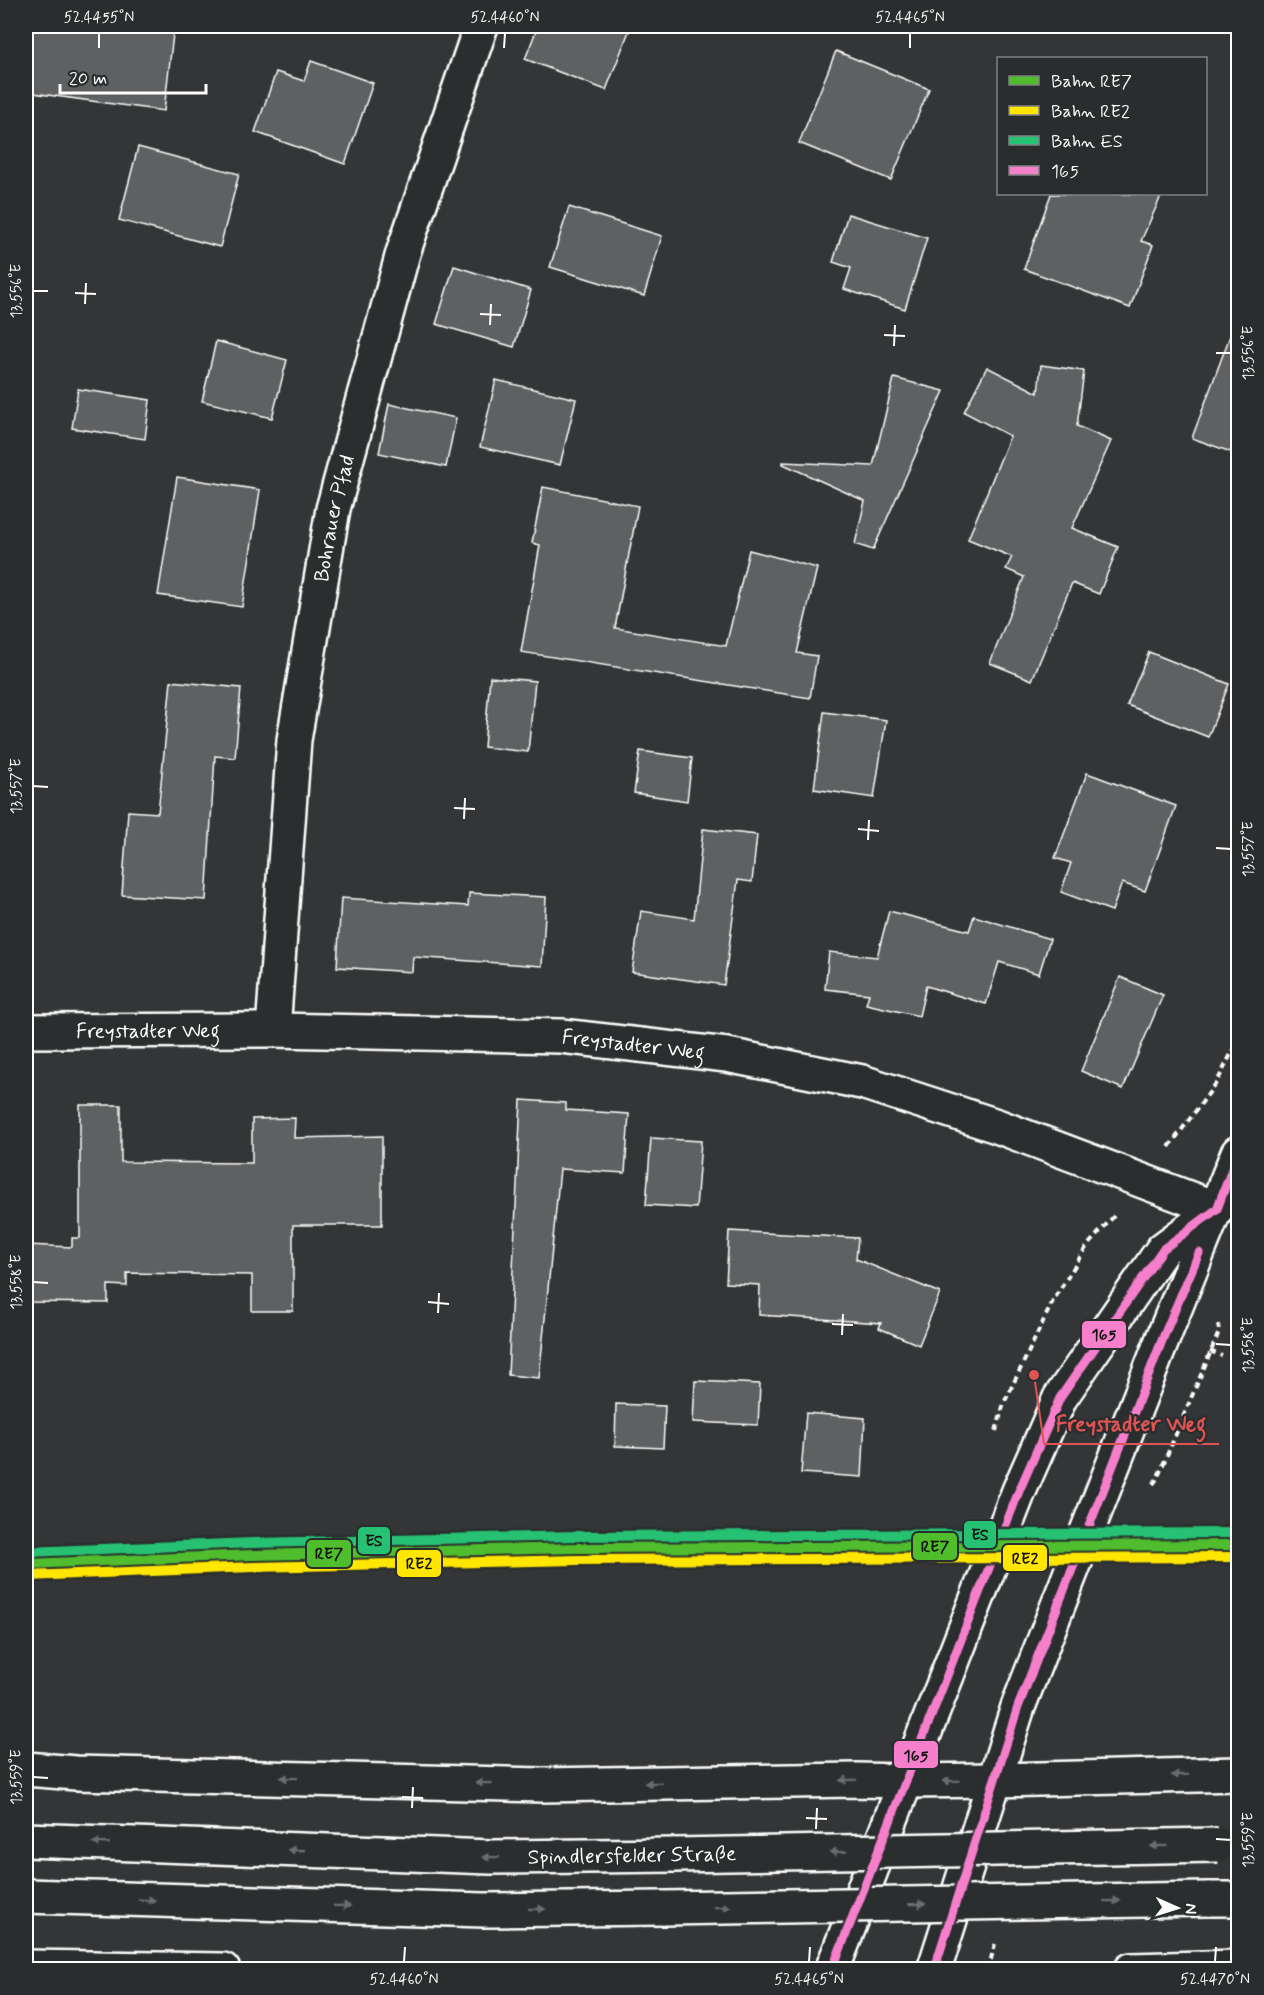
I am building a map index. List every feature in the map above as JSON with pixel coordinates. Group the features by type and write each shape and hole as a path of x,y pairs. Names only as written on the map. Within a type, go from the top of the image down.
{"main road":[{"name":"Bohrauer Pfad","path":"273,1030 294,740 333,509 403,253 481,26"},
{"name":"Freystadter Weg","path":"26,1031 273,1030 561,1036 727,1055 862,1082 997,1126 1217,1209"},
{"path":"934,1970 1018,1707 1165,1333 1239,1153"},
{"path":"832,1970 1019,1491 1060,1398 1163,1249 1217,1209"},
{"path":"26,1768 76,1773 542,1785 996,1780 1239,1774"},
{"name":"Spindlersfelder Straße","path":"26,1840 491,1857 1228,1845"},
{"path":"26,1896 484,1910 1223,1899"},
{"path":"26,1967 223,1970"},
{"path":"1131,1970 1239,1967"}],"path":[{"path":"1145,1180 1217,1082 1239,1040"},
{"path":"1203,1349 1222,1356"}],"building":[{"path":"26,26 174,26 164,111 26,92"},
{"path":"538,26 631,26 606,90 525,59"},
{"path":"836,51 929,89 891,180 799,143"},
{"path":"311,61 373,83 345,164 255,132 276,72 304,81"},
{"path":"138,147 239,174 220,247 119,220"},
{"path":"1051,195 1162,195 1141,241 1153,245 1130,308 1024,269"},
{"path":"569,207 662,236 644,296 550,267"},
{"path":"848,214 927,238 905,309 844,289 851,268 833,262"},
{"path":"454,266 531,290 514,347 436,324"},
{"path":"1234,325 1239,326 1239,455 1192,438"},
{"path":"216,341 287,360 272,418 202,401"},
{"path":"1041,365 1084,371 1077,426 1111,441 1072,528 1118,547 1099,594 1072,583 1032,680 990,663 1024,577 1006,569 1012,557 968,539 1010,436 964,412 987,367 1038,393"},
{"path":"894,378 944,391 873,550 855,544 865,501 783,464 783,462 873,466"},
{"path":"496,380 576,399 560,465 480,447"},
{"path":"78,389 150,400 145,439 72,428"},
{"path":"389,404 456,418 446,467 379,453"},
{"path":"177,477 260,490 242,607 158,595"},
{"path":"543,487 638,506 615,628 726,646 749,550 817,568 797,653 817,656 810,698 521,652 540,545 532,543"},
{"path":"1149,652 1229,684 1208,737 1127,705"},
{"path":"490,677 535,681 528,752 484,747"},
{"path":"171,681 241,688 235,758 215,756 206,900 122,895 128,811 158,813"},
{"path":"824,712 886,720 874,798 814,789"},
{"path":"640,751 692,758 687,801 634,793"},
{"path":"1087,773 1176,806 1145,891 1122,883 1112,911 1061,892 1071,863 1055,858"},
{"path":"703,829 757,835 752,882 738,880 724,985 632,972 641,911 694,919"},
{"path":"469,893 546,897 542,966 413,957 412,972 337,967 341,898 468,906"},
{"path":"889,911 969,931 974,916 1050,939 1039,974 999,962 986,1004 926,986 919,1016 866,1004 869,994 825,989 829,952 877,957"},
{"path":"1120,977 1163,995 1123,1089 1081,1071"},
{"path":"521,1100 566,1103 566,1110 629,1114 625,1173 560,1169 539,1378 508,1375"},
{"path":"80,1105 121,1105 121,1162 252,1163 252,1119 295,1118 294,1138 382,1136 382,1225 293,1225 293,1311 252,1311 252,1275 127,1273 127,1286 108,1285 108,1303 26,1302 26,1245 72,1247 72,1238 80,1238"},
{"path":"651,1138 701,1141 696,1208 646,1205"},
{"path":"729,1231 858,1238 856,1259 940,1293 919,1345 879,1328 881,1323 759,1315 760,1285 726,1283"},
{"path":"695,1381 760,1384 758,1425 693,1422"},
{"path":"616,1404 665,1406 663,1448 615,1446"},
{"path":"806,1413 865,1418 862,1477 801,1473"}],"rail line":[{"name":"ES","path":"26,1552 253,1543 577,1536 1238,1533"},
{"name":"RE7","path":"26,1564 253,1555 577,1548 1238,1545"},
{"name":"RE2","path":"26,1576 253,1567 577,1560 1238,1557"}],"transit line":[{"name":"165","path":"832,1970 1019,1491 1060,1398 1163,1249 1217,1209 1238,1153"},
{"name":"165","path":"934,1970 1018,1707 1165,1333 1199,1253"}],"place":[{"name":"Freystadter Weg","path":"1034,1375"}]}
